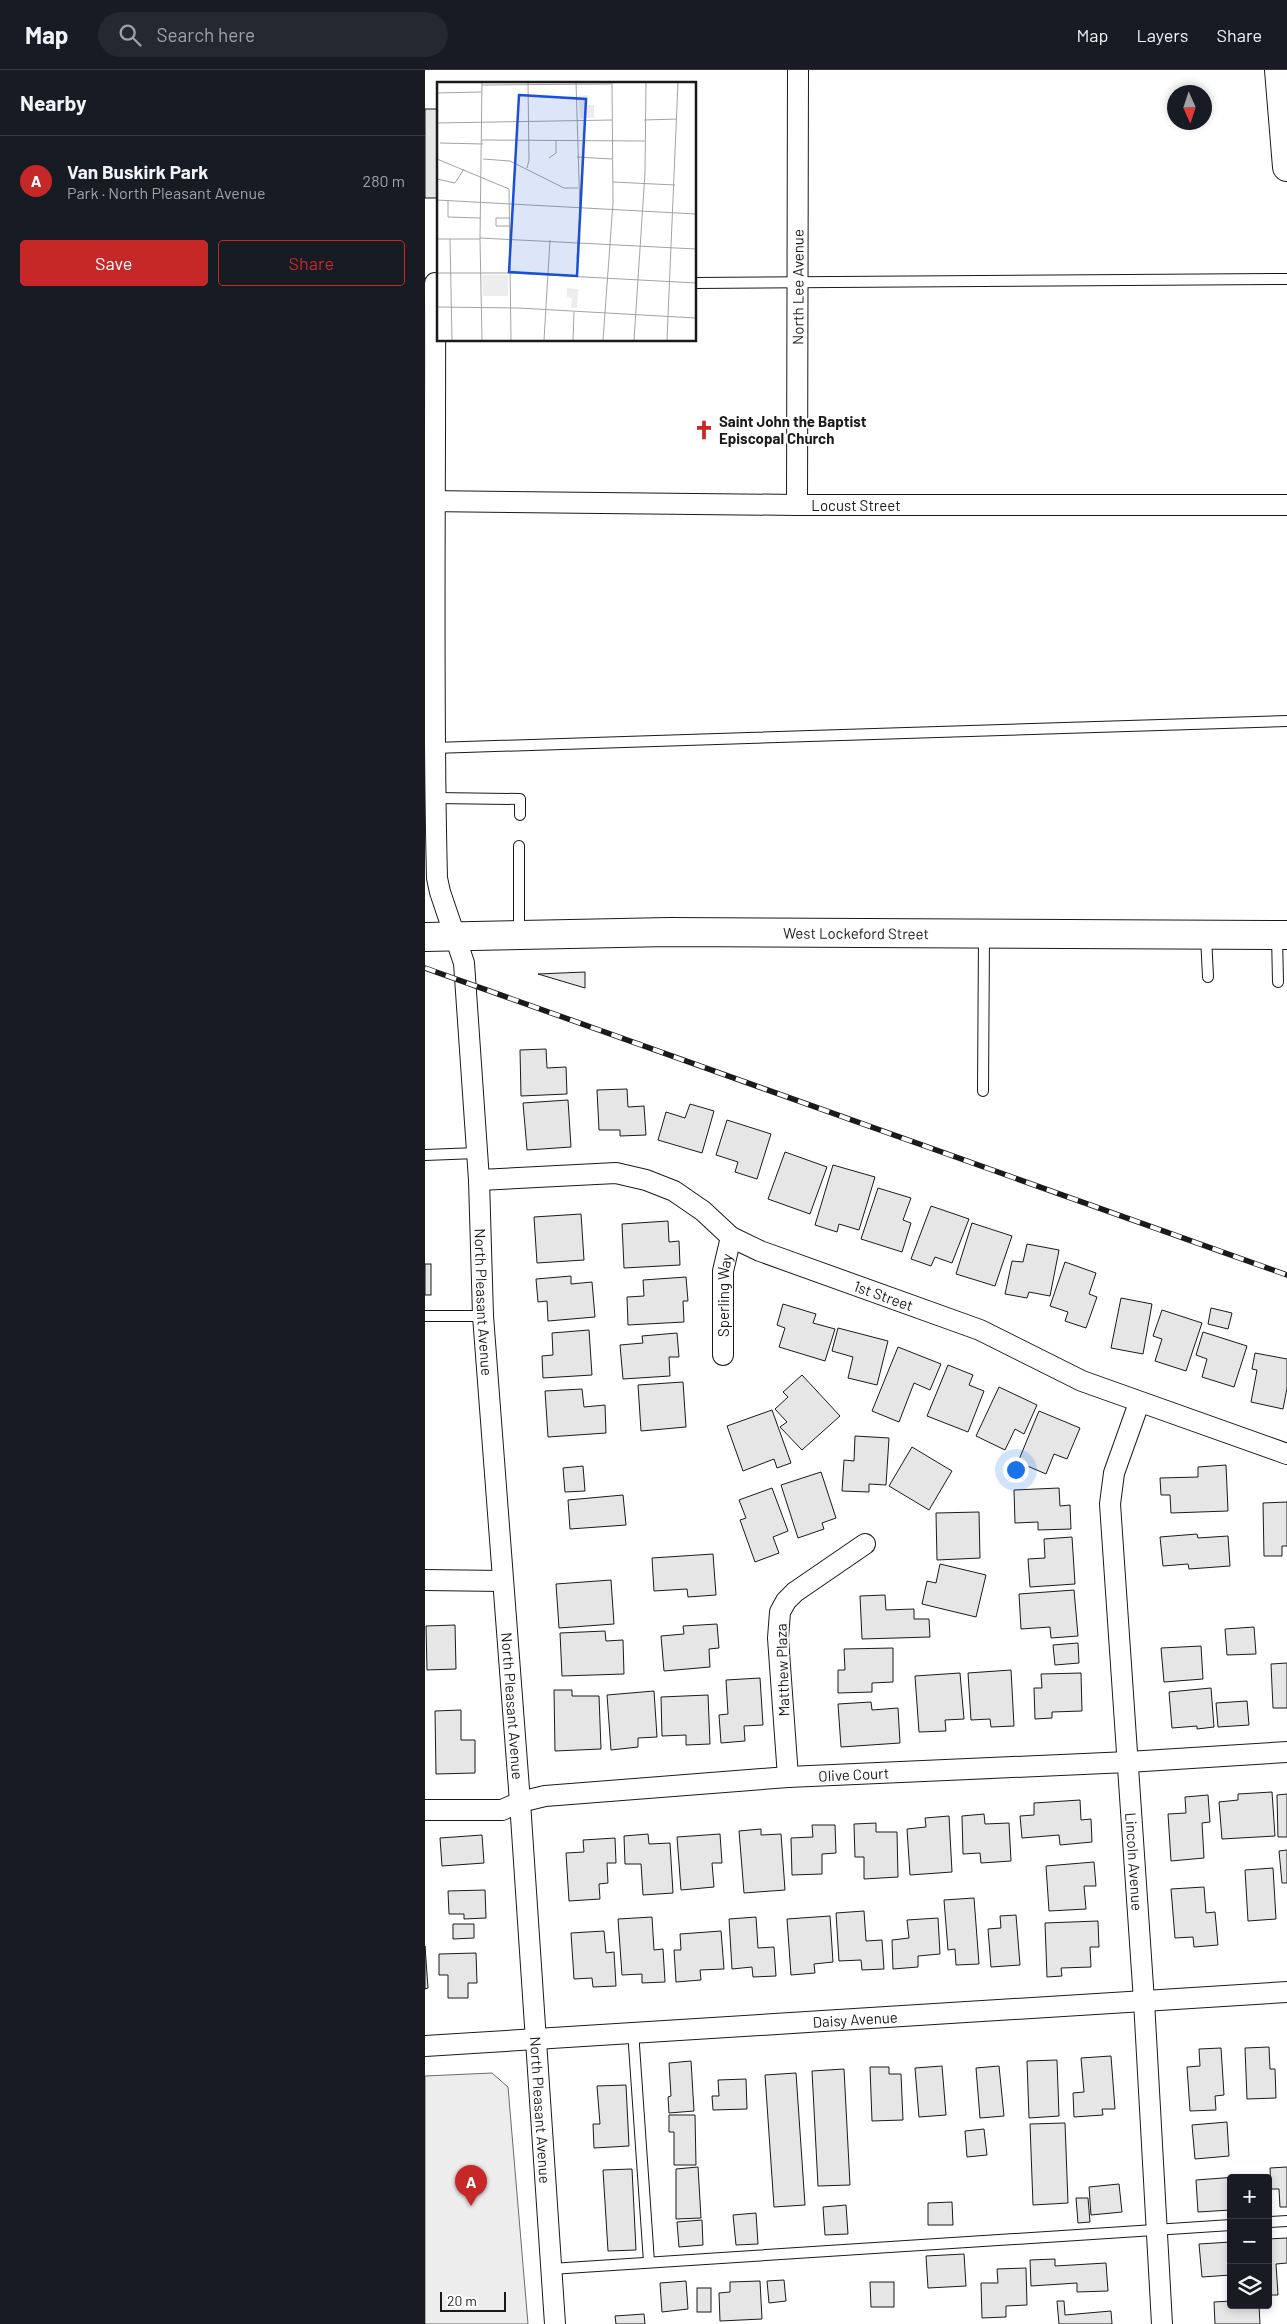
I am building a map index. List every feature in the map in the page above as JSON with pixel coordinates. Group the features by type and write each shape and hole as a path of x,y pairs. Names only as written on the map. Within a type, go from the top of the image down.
{"street":[{"name":"North Lee Avenue","path":"797,505 798,70"},
{"path":"1279,70 1287,167"},
{"name":"North Pleasant Avenue","path":"433,283 429,724 434,748 437,878 464,963 479,1180 483,1316 521,1802 555,2324"},
{"name":"Locust Street","path":"431,501 797,505 1287,505"},
{"name":"West Lockeford Street","path":"425,937 669,932 1282,935"},
{"name":"1st Street","path":"479,1180 616,1173 646,1180 674,1191 703,1211 731,1237 760,1251 980,1330 1083,1382 1287,1454"},
{"name":"Sperling Way","path":"723,1355 723,1270 731,1237"},
{"name":"Lincoln Avenue","path":"1139,1403 1114,1474 1110,1504 1144,2001 1162,2324"},
{"name":"Matthew Plaza","path":"787,1777 778,1638 780,1612 786,1601 795,1592 865,1544"},
{"path":"425,1580 503,1581"},
{"name":"Olive Court","path":"425,1810 502,1810 521,1802 545,1796 787,1777 1128,1762 1287,1752"},
{"name":"Daisy Avenue","path":"425,2046 1287,1992"}],"lane":[{"path":"696,282 1287,280"},
{"path":"434,748 1287,721"},
{"path":"435,798 520,799 520,815"},
{"path":"519,846 519,935"},
{"path":"983,1091 985,934"},
{"path":"1205,935 1208,977"},
{"path":"1277,982 1282,935"},
{"path":"425,1155 477,1153"},
{"path":"425,1316 483,1316"},
{"path":"633,2032 649,2262"},
{"path":"1272,2222 1287,2221"},
{"path":"551,2270 649,2262 1227,2225"}],"shaded area":[{"path":"492,2073 508,2087 528,2324 425,2324 425,2076"}],"building":[{"path":"425,109 437,109 437,198 425,198"},
{"path":"585,972 585,988 538,974"},
{"path":"546,1049 547,1068 566,1067 567,1094 521,1096 520,1050"},
{"path":"627,1089 628,1107 644,1106 646,1135 620,1136 620,1130 599,1130 597,1090"},
{"path":"568,1100 571,1147 527,1150 523,1103"},
{"path":"690,1104 714,1111 702,1153 658,1140 666,1112 685,1118"},
{"path":"727,1120 771,1134 757,1179 735,1172 738,1162 716,1155"},
{"path":"785,1152 827,1167 810,1214 768,1199"},
{"path":"833,1165 875,1177 859,1230 839,1224 837,1232 815,1225"},
{"path":"878,1188 911,1198 903,1220 911,1223 902,1252 861,1239"},
{"path":"931,1206 969,1219 952,1263 935,1257 931,1266 911,1259"},
{"path":"581,1214 584,1260 537,1263 534,1217"},
{"path":"668,1221 669,1242 679,1241 680,1265 624,1268 622,1224"},
{"path":"972,1223 1012,1236 995,1286 956,1274"},
{"path":"1027,1244 1059,1250 1050,1296 1029,1292 1027,1298 1005,1294 1012,1261 1023,1262"},
{"path":"1065,1262 1096,1273 1089,1294 1097,1297 1086,1328 1065,1321 1068,1312 1050,1306"},
{"path":"425,1264 431,1264 431,1295 425,1295"},
{"path":"571,1276 571,1284 592,1282 595,1317 548,1321 547,1301 538,1302 536,1279"},
{"path":"686,1277 688,1301 683,1301 684,1322 628,1325 627,1297 644,1296 643,1280"},
{"path":"1121,1298 1152,1304 1143,1354 1111,1348"},
{"path":"783,1304 816,1314 813,1323 835,1329 825,1361 779,1347 785,1328 777,1325"},
{"path":"1211,1308 1232,1313 1228,1329 1208,1324"},
{"path":"1162,1310 1202,1323 1186,1371 1155,1361 1162,1339 1153,1336"},
{"path":"838,1328 888,1341 877,1385 848,1378 853,1357 832,1351"},
{"path":"589,1330 592,1375 543,1378 542,1356 553,1355 552,1333"},
{"path":"1203,1332 1247,1346 1234,1387 1202,1377 1207,1359 1196,1355"},
{"path":"677,1333 679,1357 669,1357 670,1376 623,1379 620,1345 643,1343 642,1336"},
{"path":"898,1347 941,1364 930,1390 914,1383 899,1422 872,1411"},
{"path":"1255,1353 1287,1359 1287,1388 1283,1409 1251,1402 1257,1370 1252,1369"},
{"path":"948,1365 973,1375 969,1385 984,1391 968,1432 927,1416"},
{"path":"802,1375 840,1416 802,1450 780,1427 787,1422 775,1409 788,1397 783,1392"},
{"path":"683,1382 686,1427 641,1431 638,1385"},
{"path":"999,1387 1037,1405 1024,1434 1015,1429 1005,1450 976,1436"},
{"path":"582,1389 584,1407 605,1405 606,1433 548,1437 545,1391"},
{"path":"772,1410 791,1463 777,1468 774,1459 743,1471 727,1426"},
{"path":"1039,1411 1080,1428 1067,1459 1054,1454 1046,1474 1018,1462"},
{"path":"855,1436 889,1438 886,1485 869,1484 869,1492 842,1491 844,1460 854,1461"},
{"path":"912,1447 952,1471 929,1510 889,1486"},
{"path":"1226,1465 1228,1511 1171,1513 1170,1495 1161,1495 1160,1478 1198,1477 1198,1467"},
{"path":"583,1466 585,1491 565,1492 563,1468"},
{"path":"821,1472 836,1518 822,1523 824,1529 798,1538 781,1485"},
{"path":"772,1488 788,1531 773,1537 779,1553 755,1562 740,1520 746,1518 739,1500"},
{"path":"1059,1488 1060,1506 1070,1505 1071,1529 1038,1530 1038,1522 1015,1523 1014,1490"},
{"path":"623,1495 626,1525 570,1529 568,1500"},
{"path":"1287,1502 1287,1546 1282,1546 1282,1556 1264,1556 1263,1503"},
{"path":"979,1512 980,1558 937,1560 936,1513"},
{"path":"1197,1534 1198,1538 1228,1536 1230,1566 1189,1569 1188,1564 1163,1566 1160,1537"},
{"path":"1072,1537 1075,1584 1030,1587 1028,1559 1045,1558 1044,1539"},
{"path":"713,1554 716,1595 688,1597 687,1589 654,1591 652,1558"},
{"path":"940,1564 986,1575 976,1617 922,1604 927,1581 936,1583"},
{"path":"611,1580 614,1624 559,1628 556,1584"},
{"path":"1074,1590 1078,1636 1051,1638 1050,1627 1021,1629 1019,1594"},
{"path":"885,1595 886,1610 914,1609 914,1619 929,1619 930,1637 862,1639 860,1596"},
{"path":"717,1624 719,1648 709,1649 710,1667 664,1671 661,1636 684,1634 683,1626"},
{"path":"455,1625 456,1669 427,1670 426,1626"},
{"path":"1254,1627 1256,1654 1227,1655 1225,1629"},
{"path":"605,1631 606,1641 623,1640 624,1674 562,1676 560,1633"},
{"path":"1078,1643 1079,1663 1055,1665 1053,1645"},
{"path":"1201,1646 1203,1679 1164,1682 1161,1648"},
{"path":"893,1648 893,1682 872,1683 872,1692 838,1693 838,1670 845,1670 844,1649"},
{"path":"1287,1663 1287,1708 1273,1708 1271,1664"},
{"path":"1011,1670 1014,1726 991,1727 990,1719 971,1720 968,1673"},
{"path":"960,1673 964,1719 945,1720 946,1731 919,1732 915,1676"},
{"path":"1081,1673 1082,1711 1052,1712 1052,1718 1035,1719 1034,1688 1042,1688 1041,1674"},
{"path":"760,1678 763,1725 744,1726 745,1741 721,1743 719,1715 728,1714 726,1680"},
{"path":"1211,1688 1214,1727 1197,1729 1197,1726 1172,1728 1169,1692"},
{"path":"554,1690 572,1690 572,1696 599,1696 601,1749 555,1751"},
{"path":"654,1691 657,1737 638,1738 638,1747 611,1750 607,1695"},
{"path":"708,1695 710,1744 686,1745 686,1735 662,1736 661,1697"},
{"path":"1247,1701 1249,1725 1218,1727 1216,1703"},
{"path":"871,1702 872,1710 898,1708 900,1743 841,1747 838,1704"},
{"path":"461,1710 461,1740 475,1740 475,1773 436,1774 435,1711"},
{"path":"1272,1792 1275,1836 1222,1839 1219,1802 1238,1800 1238,1794"},
{"path":"1287,1794 1287,1837 1278,1837 1277,1795"},
{"path":"1208,1795 1210,1822 1202,1823 1204,1858 1171,1861 1168,1814 1186,1813 1185,1797"},
{"path":"1080,1800 1081,1820 1091,1819 1092,1842 1060,1845 1059,1835 1022,1838 1020,1816 1034,1815 1034,1803"},
{"path":"984,1814 985,1824 1009,1823 1011,1861 981,1863 980,1853 963,1854 962,1816"},
{"path":"949,1816 952,1872 910,1875 907,1829 926,1827 925,1818"},
{"path":"876,1823 876,1832 897,1832 898,1877 864,1879 864,1857 855,1857 854,1824"},
{"path":"812,1825 835,1825 836,1853 822,1854 822,1874 792,1875 791,1838 813,1837"},
{"path":"761,1829 761,1835 781,1834 785,1890 744,1893 739,1831"},
{"path":"648,1834 649,1844 670,1843 673,1893 643,1895 641,1864 625,1864 624,1836"},
{"path":"720,1834 722,1863 712,1863 714,1887 681,1890 677,1837"},
{"path":"482,1835 484,1863 442,1866 440,1838"},
{"path":"615,1838 616,1863 607,1863 608,1883 599,1884 600,1899 569,1901 566,1853 584,1852 583,1840"},
{"path":"1287,1850 1287,1883 1282,1883 1279,1851"},
{"path":"1094,1862 1096,1886 1084,1886 1086,1909 1049,1911 1046,1866"},
{"path":"1273,1868 1276,1919 1248,1921 1245,1870"},
{"path":"1204,1887 1206,1913 1215,1912 1218,1945 1194,1947 1193,1937 1175,1938 1171,1889"},
{"path":"485,1890 486,1918 464,1919 464,1914 449,1914 448,1891"},
{"path":"974,1898 979,1964 956,1965 955,1949 948,1950 944,1900"},
{"path":"864,1911 866,1941 882,1940 884,1969 862,1970 861,1960 839,1961 836,1913"},
{"path":"1016,1915 1020,1965 991,1967 988,1929 1001,1928 1000,1916"},
{"path":"830,1916 833,1962 814,1964 815,1973 791,1975 787,1919"},
{"path":"652,1917 654,1950 663,1949 665,1982 642,1983 642,1974 622,1975 618,1919"},
{"path":"756,1917 758,1948 774,1947 776,1976 753,1977 752,1967 732,1969 729,1919"},
{"path":"938,1918 940,1954 918,1956 918,1967 893,1969 892,1940 909,1938 907,1920"},
{"path":"1098,1921 1099,1947 1090,1947 1091,1967 1061,1968 1062,1976 1047,1977 1045,1923"},
{"path":"453,1924 474,1924 474,1938 453,1939"},
{"path":"604,1931 606,1953 614,1952 616,1986 593,1987 592,1978 574,1979 571,1933"},
{"path":"721,1931 724,1969 700,1970 701,1980 676,1982 674,1950 681,1950 680,1934"},
{"path":"425,1946 428,1988 425,1989"},
{"path":"476,1953 477,1983 468,1983 468,1998 448,1998 448,1975 439,1975 439,1954"},
{"path":"1269,2047 1270,2069 1275,2069 1276,2098 1247,2099 1245,2048"},
{"path":"1221,2048 1224,2095 1215,2096 1216,2110 1190,2111 1187,2067 1200,2066 1199,2049"},
{"path":"1111,2056 1115,2109 1102,2109 1103,2115 1074,2117 1073,2093 1084,2092 1081,2058"},
{"path":"1057,2060 1059,2116 1029,2118 1027,2061"},
{"path":"691,2061 694,2111 669,2113 668,2097 671,2096 669,2063"},
{"path":"942,2066 946,2115 919,2117 915,2068"},
{"path":"999,2066 1004,2116 980,2118 976,2068"},
{"path":"870,2067 889,2067 889,2074 901,2074 903,2120 872,2121"},
{"path":"844,2069 850,2185 818,2186 812,2071"},
{"path":"796,2073 805,2205 774,2207 765,2075"},
{"path":"746,2079 747,2109 713,2110 712,2096 719,2096 718,2080"},
{"path":"626,2085 629,2146 594,2148 593,2124 600,2124 597,2086"},
{"path":"669,2115 695,2115 696,2165 674,2165 674,2132 669,2132"},
{"path":"1227,2122 1229,2156 1195,2159 1192,2125"},
{"path":"1065,2123 1068,2203 1033,2205 1030,2124"},
{"path":"984,2129 987,2155 967,2157 965,2131"},
{"path":"698,2167 701,2218 676,2219 676,2169"},
{"path":"1287,2167 1287,2207 1280,2207 1279,2189 1272,2189 1270,2168"},
{"path":"632,2169 636,2250 608,2251 603,2170"},
{"path":"1227,2178 1227,2210 1198,2212 1196,2180"},
{"path":"1119,2184 1122,2212 1091,2215 1089,2187"},
{"path":"1076,2198 1088,2198 1090,2222 1078,2223"},
{"path":"952,2202 953,2225 928,2225 928,2203"},
{"path":"846,2205 848,2234 825,2235 823,2207"},
{"path":"756,2213 758,2244 736,2245 733,2215"},
{"path":"702,2220 703,2245 679,2247 677,2222"},
{"path":"1287,2238 1287,2263 1276,2264 1278,2295 1272,2295 1272,2239"},
{"path":"1227,2242 1227,2275 1202,2277 1199,2244"},
{"path":"964,2254 966,2286 928,2288 926,2256"},
{"path":"1055,2259 1055,2266 1106,2263 1108,2291 1077,2292 1077,2283 1031,2286 1030,2260"},
{"path":"1026,2268 1027,2305 1006,2306 1006,2317 982,2318 981,2283 998,2283 997,2269"},
{"path":"784,2280 786,2301 769,2303 767,2281"},
{"path":"686,2281 688,2309 662,2312 660,2283"},
{"path":"760,2281 762,2319 720,2321 719,2293 730,2292 730,2282"},
{"path":"870,2282 894,2282 894,2307 871,2307"},
{"path":"697,2288 711,2288 711,2312 697,2312"},
{"path":"1057,2301 1064,2301 1065,2315 1111,2311 1112,2324 1059,2324"},
{"path":"1227,2301 1227,2309 1259,2309 1260,2324 1215,2324 1214,2302"},
{"path":"644,2314 645,2324 616,2324 615,2316"}],"railway":[{"path":"425,968 1287,1275"}],"place":[{"name":"Saint John the Baptist Episcopal Church","path":"704,430"},
{"name":"Van Buskirk Park","path":"471,2206"}]}
